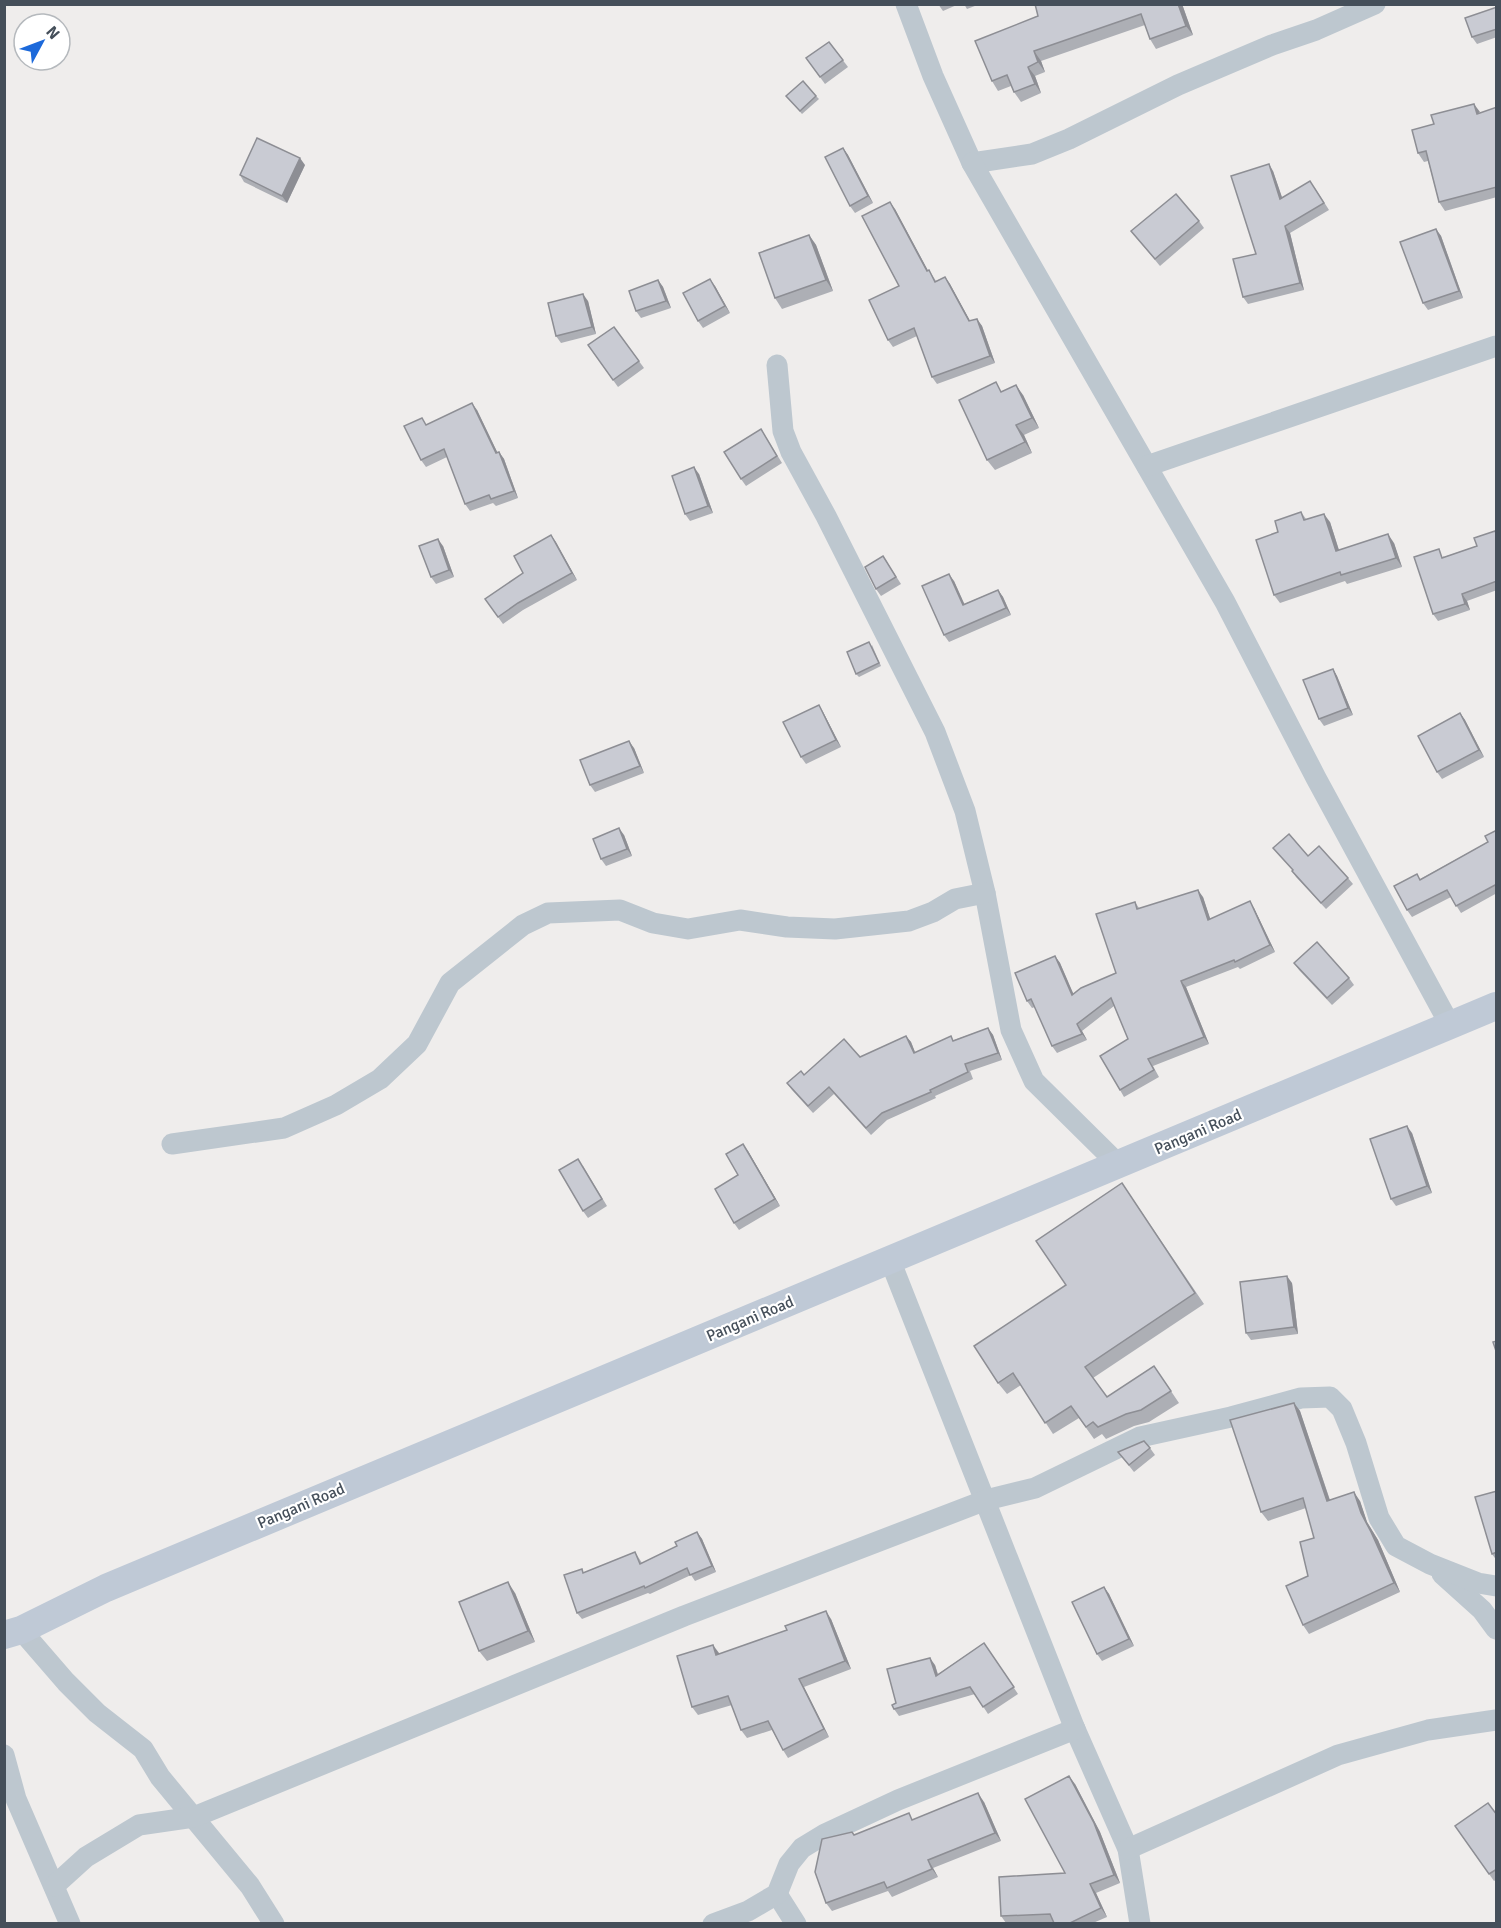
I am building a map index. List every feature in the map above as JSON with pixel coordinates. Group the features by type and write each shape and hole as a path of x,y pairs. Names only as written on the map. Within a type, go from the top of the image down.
{"main road":[{"name":"Pangani Road","path":"13,1633 106,1588 1497,1006"}],"street":[{"path":"906,4 933,76 972,163 1225,602 1316,778 1450,1025"},
{"path":"972,163 1032,154 1069,139 1178,85 1375,4"},
{"path":"1147,466 1497,346"},
{"path":"777,365 783,431 791,452 826,516 935,732 965,811 986,893 1011,1030 1034,1081 1119,1165"},
{"path":"172,1144 284,1128 336,1105 381,1079 417,1044 450,983 523,925 548,913 620,910 653,923 688,929 740,920 787,927 835,929 909,921 933,912 955,899 986,893"},
{"path":"890,1260 1075,1729 1128,1849 1140,1923"},
{"path":"54,1886 86,1857 138,1825 194,1817 684,1616 986,1500 1035,1488 1140,1437 1231,1417 1301,1398 1330,1396 1342,1409 1356,1443 1379,1518 1396,1546 1430,1564 1478,1583 1497,1586"},
{"path":"1430,1564 1482,1610 1497,1629"},
{"path":"13,1633 97,1713 143,1749 160,1777 250,1886 274,1923"},
{"path":"1128,1849 1338,1755 1428,1730 1497,1720"},
{"path":"712,1923 748,1911 777,1894 789,1864 802,1848 825,1834 898,1800 1075,1729"},
{"path":"4,1755 16,1799 70,1923"},
{"path":"777,1894 796,1923"}],"building":[{"path":"1035,4 1178,4 1186,26 1150,39 1141,14 1034,51 1038,62 1028,67 1035,84 1014,92 1007,75 992,81 975,41 1038,16"},
{"path":"1497,7 1497,29 1472,37 1465,18"},
{"path":"829,42 843,60 820,77 806,58"},
{"path":"803,81 816,96 800,111 786,96"},
{"path":"1474,104 1477,114 1497,107 1497,187 1439,202 1426,151 1418,153 1412,130 1434,124 1431,115"},
{"path":"257,138 300,158 282,196 240,175"},
{"path":"843,148 868,196 850,206 825,157"},
{"path":"1269,164 1280,199 1310,181 1324,203 1285,226 1300,283 1243,297 1233,259 1256,254 1231,176"},
{"path":"1176,194 1199,221 1155,259 1131,231"},
{"path":"890,202 935,282 945,277 969,321 977,319 990,356 932,377 914,328 888,340 869,300 899,286 862,216"},
{"path":"1436,229 1459,291 1423,303 1400,242"},
{"path":"809,235 826,280 775,298 759,253"},
{"path":"710,279 725,306 698,321 683,293"},
{"path":"658,280 666,301 636,311 629,291"},
{"path":"583,294 592,327 556,336 548,303"},
{"path":"614,327 639,361 613,380 588,345"},
{"path":"996,382 1001,392 1016,385 1032,418 1016,425 1025,442 987,460 959,400"},
{"path":"472,403 496,453 499,452 514,491 491,499 489,495 465,504 444,449 421,460 404,426 422,418 426,425"},
{"path":"761,429 777,456 741,479 724,452"},
{"path":"694,467 708,506 685,514 672,476"},
{"path":"1301,512 1304,520 1324,514 1336,551 1388,534 1396,558 1341,575 1340,572 1274,595 1256,540 1278,532 1275,521"},
{"path":"1495,531 1497,581 1462,594 1465,604 1433,614 1414,557 1439,549 1442,558 1477,546 1474,538"},
{"path":"551,535 572,573 518,603 498,617 485,599 523,573 514,556"},
{"path":"438,539 449,570 431,577 419,546"},
{"path":"883,556 896,577 876,589 865,567"},
{"path":"949,574 963,605 998,590 1006,608 944,635 922,586"},
{"path":"869,642 879,663 856,674 847,652"},
{"path":"1333,669 1348,708 1319,719 1303,680"},
{"path":"819,705 836,740 801,757 783,722"},
{"path":"1460,713 1479,750 1437,772 1418,736"},
{"path":"629,741 640,766 590,785 580,760"},
{"path":"619,828 627,849 601,859 593,839"},
{"path":"1497,830 1497,884 1456,906 1447,890 1407,910 1394,886 1417,874 1420,880 1488,842 1485,836"},
{"path":"1289,834 1308,856 1319,846 1348,878 1321,903 1273,848"},
{"path":"1198,890 1208,920 1250,901 1270,945 1235,962 1234,960 1181,981 1204,1037 1148,1059 1154,1070 1120,1090 1100,1056 1128,1039 1111,998 1077,1024 1082,1034 1052,1046 1031,999 1027,1001 1015,973 1055,956 1072,995 1081,988 1116,973 1096,914 1135,902 1137,909"},
{"path":"1317,942 1349,978 1327,998 1294,963"},
{"path":"988,1028 998,1053 965,1064 968,1072 930,1090 931,1092 882,1113 866,1128 829,1087 808,1106 787,1083 801,1071 804,1075 844,1039 860,1057 906,1036 914,1053 951,1036 953,1041"},
{"path":"1407,1126 1427,1186 1391,1199 1370,1139"},
{"path":"743,1144 775,1199 734,1223 715,1189 738,1175 726,1154"},
{"path":"578,1159 602,1199 583,1211 559,1170"},
{"path":"1122,1183 1195,1293 1085,1367 1107,1397 1154,1366 1171,1391 1141,1410 1098,1427 1093,1422 1086,1427 1071,1406 1045,1423 1013,1373 998,1383 974,1346 1066,1285 1036,1241"},
{"path":"1287,1276 1294,1327 1246,1333 1240,1282"},
{"path":"1497,1341 1497,1354 1493,1342"},
{"path":"1294,1403 1327,1501 1354,1492 1361,1513 1394,1583 1303,1625 1286,1586 1308,1576 1300,1542 1314,1538 1303,1498 1261,1512 1230,1420"},
{"path":"1144,1441 1150,1448 1129,1465 1118,1452"},
{"path":"1497,1491 1497,1552 1492,1554 1475,1497"},
{"path":"697,1532 712,1566 690,1575 687,1568 645,1588 644,1586 577,1613 564,1575 582,1569 583,1573 635,1552 640,1564 677,1546 675,1542"},
{"path":"508,1582 528,1631 479,1651 459,1602"},
{"path":"1104,1587 1129,1639 1097,1654 1072,1602"},
{"path":"826,1611 845,1661 799,1679 824,1729 783,1750 768,1721 741,1730 728,1696 692,1707 677,1656 713,1645 716,1655 787,1630 785,1626"},
{"path":"984,1643 1014,1687 983,1707 970,1687 894,1709 892,1705 896,1703 887,1669 930,1658 936,1676"},
{"path":"1069,1776 1094,1823 1114,1875 1090,1884 1101,1908 1070,1923 1054,1923 1050,1914 1001,1916 999,1877 1065,1873 1025,1799"},
{"path":"978,1793 995,1833 928,1860 932,1869 887,1888 884,1882 826,1903 815,1872 822,1839 852,1832 854,1835 909,1813 912,1820"},
{"path":"1488,1803 1497,1815 1497,1869 1489,1874 1455,1826"}]}
